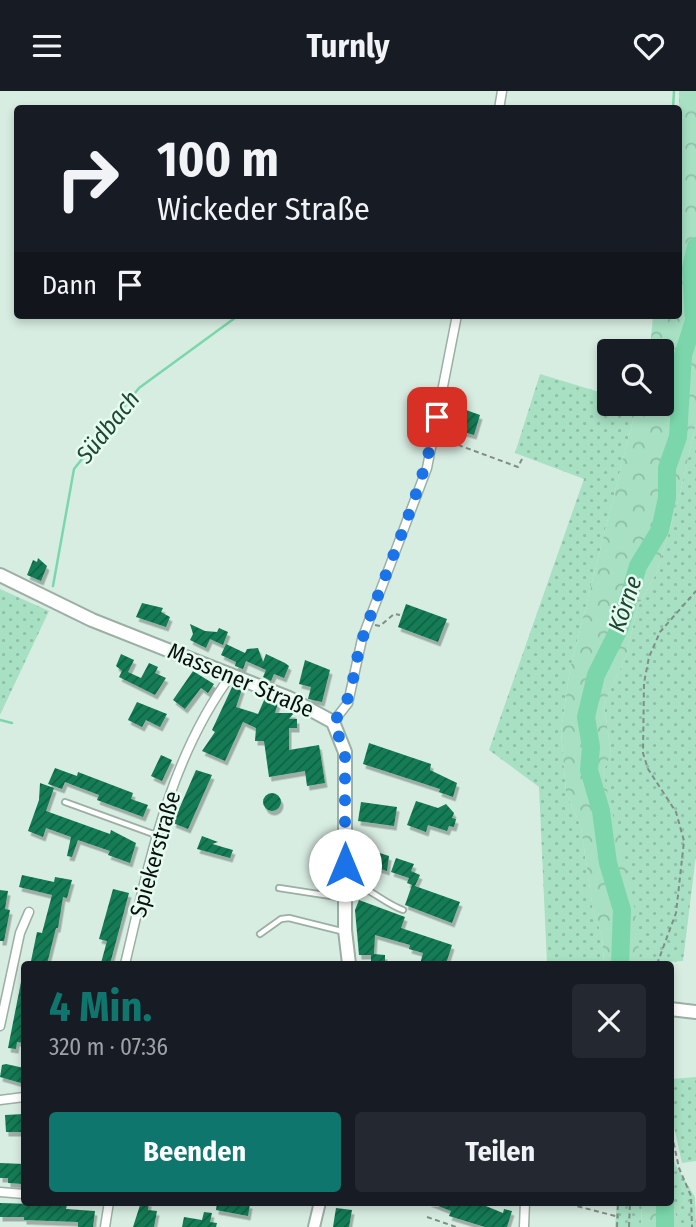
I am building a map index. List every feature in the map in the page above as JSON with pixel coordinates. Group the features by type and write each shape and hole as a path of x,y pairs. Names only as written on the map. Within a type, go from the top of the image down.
{"main road":[{"name":"Massener Straße","path":"0,575 92,620 232,674 319,712 333,722 345,752 344,881 349,961"},
{"path":"674,1010 696,1012"}],"street":[{"path":"333,722 348,703 367,625 427,468 456,319"},
{"name":"Spiekerstraße","path":"126,961 156,835 174,783 217,695 232,674"},
{"path":"0,1026 20,933 29,912"},
{"path":"0,1100 21,1097"},
{"path":"0,1192 21,1194"},
{"path":"105,1227 108,1206"},
{"path":"314,1227 319,1206"},
{"path":"524,1227 525,1206"}],"lane":[{"path":"65,801 156,835"},
{"path":"344,881 355,883 403,910"},
{"path":"279,888 345,898"},
{"path":"260,934 281,919 289,918 345,932"}],"path":[{"path":"438,437 519,467 523,457"},
{"path":"658,961 676,913 684,841 676,812 648,769 643,753 644,683 649,657 660,632 696,591"},
{"path":"367,625 380,626 394,614 400,615"},
{"path":"674,1145 679,1168 691,1196 692,1227"},
{"path":"576,1206 619,1217"},
{"path":"617,1227 618,1206"},
{"path":"629,1227 631,1206"},
{"path":"427,1217 456,1227"}],"green space":[{"path":"679,91 696,91 696,423 679,498 657,572 638,606 626,656 604,704 611,754 603,772 635,910 640,961 604,961 602,936 593,910 581,827 566,793 561,731 570,669 634,416 674,416 674,339 651,339 653,319 682,319 682,105 679,105"},
{"path":"540,374 597,391 597,416 634,416 570,669 561,731 566,793 581,827 593,910 602,936 604,961 547,961 539,787 489,750 584,479 515,453"},
{"path":"696,423 696,855 683,961 638,961 603,772 611,754 604,704 626,656 638,606 657,572 679,498"},
{"path":"0,589 49,611 0,715"},
{"path":"696,1077 696,1161 682,1163 674,1127 674,1079"},
{"path":"674,1159 695,1197 696,1227 679,1227 673,1206"},
{"path":"617,1206 642,1206 641,1227 615,1227"},
{"path":"642,1206 673,1206 679,1227 641,1227"}],"building":[{"path":"466,410 480,415 474,435 460,431"},
{"path":"38,558 47,566 41,581 27,575 33,560 37,562"},
{"path":"142,603 163,608 161,612 170,617 166,627 136,617"},
{"path":"406,604 447,619 438,642 398,627"},
{"path":"190,624 205,631 217,632 219,628 228,632 223,645 210,639 206,648 190,640 193,634"},
{"path":"226,644 245,653 247,649 258,648 263,662 266,654 285,663 289,666 284,678 274,674 271,681 263,677 266,670 246,661 243,669 235,666 236,662 221,655"},
{"path":"121,654 134,660 128,672 141,678 149,663 158,667 155,673 166,678 155,695 119,677 122,671 116,666"},
{"path":"305,660 330,670 322,702 308,699 311,687 299,684"},
{"path":"193,671 214,684 208,693 201,688 185,709 173,700"},
{"path":"233,685 242,689 236,707 258,714 265,698 278,703 275,713 294,713 289,719 297,719 297,728 289,728 289,750 319,745 325,783 307,786 305,771 269,777 264,741 255,741 256,728 243,722 225,761 202,751 215,732 212,730"},
{"path":"137,702 167,714 160,727 146,720 142,727 128,720"},
{"path":"369,743 431,764 430,770 457,783 453,797 439,792 440,789 363,764"},
{"path":"161,755 172,760 162,781 151,776"},
{"path":"55,768 77,776 78,772 133,793 131,799 148,805 143,817 97,800 99,795 65,782 62,789 48,784"},
{"path":"196,770 212,775 188,829 173,823"},
{"path":"40,783 54,788 46,811 110,834 111,830 136,843 130,863 108,855 110,851 78,840 72,857 67,856 71,837 46,828 43,837 28,831 39,800"},
{"path":"272,793 278,796 281,802 278,808 272,811 266,808 263,802 266,796"},
{"path":"416,801 438,808 446,804 454,813 454,827 449,826 447,831 428,825 426,832 407,825"},
{"path":"361,802 397,807 394,826 358,821"},
{"path":"202,836 218,842 212,844 233,850 230,858 197,849"},
{"path":"358,846 389,856 387,871 354,860"},
{"path":"396,858 414,864 411,871 420,875 415,886 460,902 452,923 405,905 412,885 407,883 409,878 391,872"},
{"path":"22,875 54,882 55,877 72,880 67,898 63,897 58,928 48,961 31,961 37,932 42,933 52,895 19,887"},
{"path":"113,889 129,893 111,961 102,961 107,941 99,939"},
{"path":"0,890 8,891 5,909 10,910 4,941 0,941"},
{"path":"359,900 405,917 401,928 452,945 447,961 421,961 423,953 409,949 410,945 375,935 374,954 385,955 385,961 371,961 371,955 359,955 355,910"},
{"path":"21,982 21,1043 17,1042 16,1049 8,1048"},
{"path":"2,1065 21,1067 21,1083 0,1077"},
{"path":"21,1114 21,1132 6,1132 5,1115"},
{"path":"0,1163 21,1164 21,1184 8,1183 8,1178 0,1178"},
{"path":"0,1203 67,1206 66,1209 95,1211 93,1227 78,1227 78,1222 0,1217"},
{"path":"140,1206 148,1206 148,1210 157,1211 154,1227 133,1227"},
{"path":"216,1206 250,1206 248,1216 216,1210"},
{"path":"438,1206 486,1206 503,1213 504,1209 512,1211 507,1227 485,1227 449,1216 451,1211"},
{"path":"336,1208 352,1210 349,1227 333,1227"},
{"path":"204,1212 212,1213 210,1222 217,1223 216,1227 182,1227 184,1217 202,1220"}],"waterway":[{"path":"673,105 674,91"},
{"name":"Körne","path":"620,961 622,910 608,863 601,811 589,770 591,747 586,717 596,675 620,627 638,566 660,530 667,498 667,468 678,437 683,355 694,321 691,268 696,246"},
{"name":"Südbach","path":"682,282 691,292"},
{"name":"Südbach","path":"53,586 74,469 139,388 234,319"},
{"path":"0,720 12,723"},
{"name":"Körne","path":"665,1206 665,1227"}],"route":[{"path":"345,865 345,752 333,722 348,703 362,639 427,468 437,417"}]}
